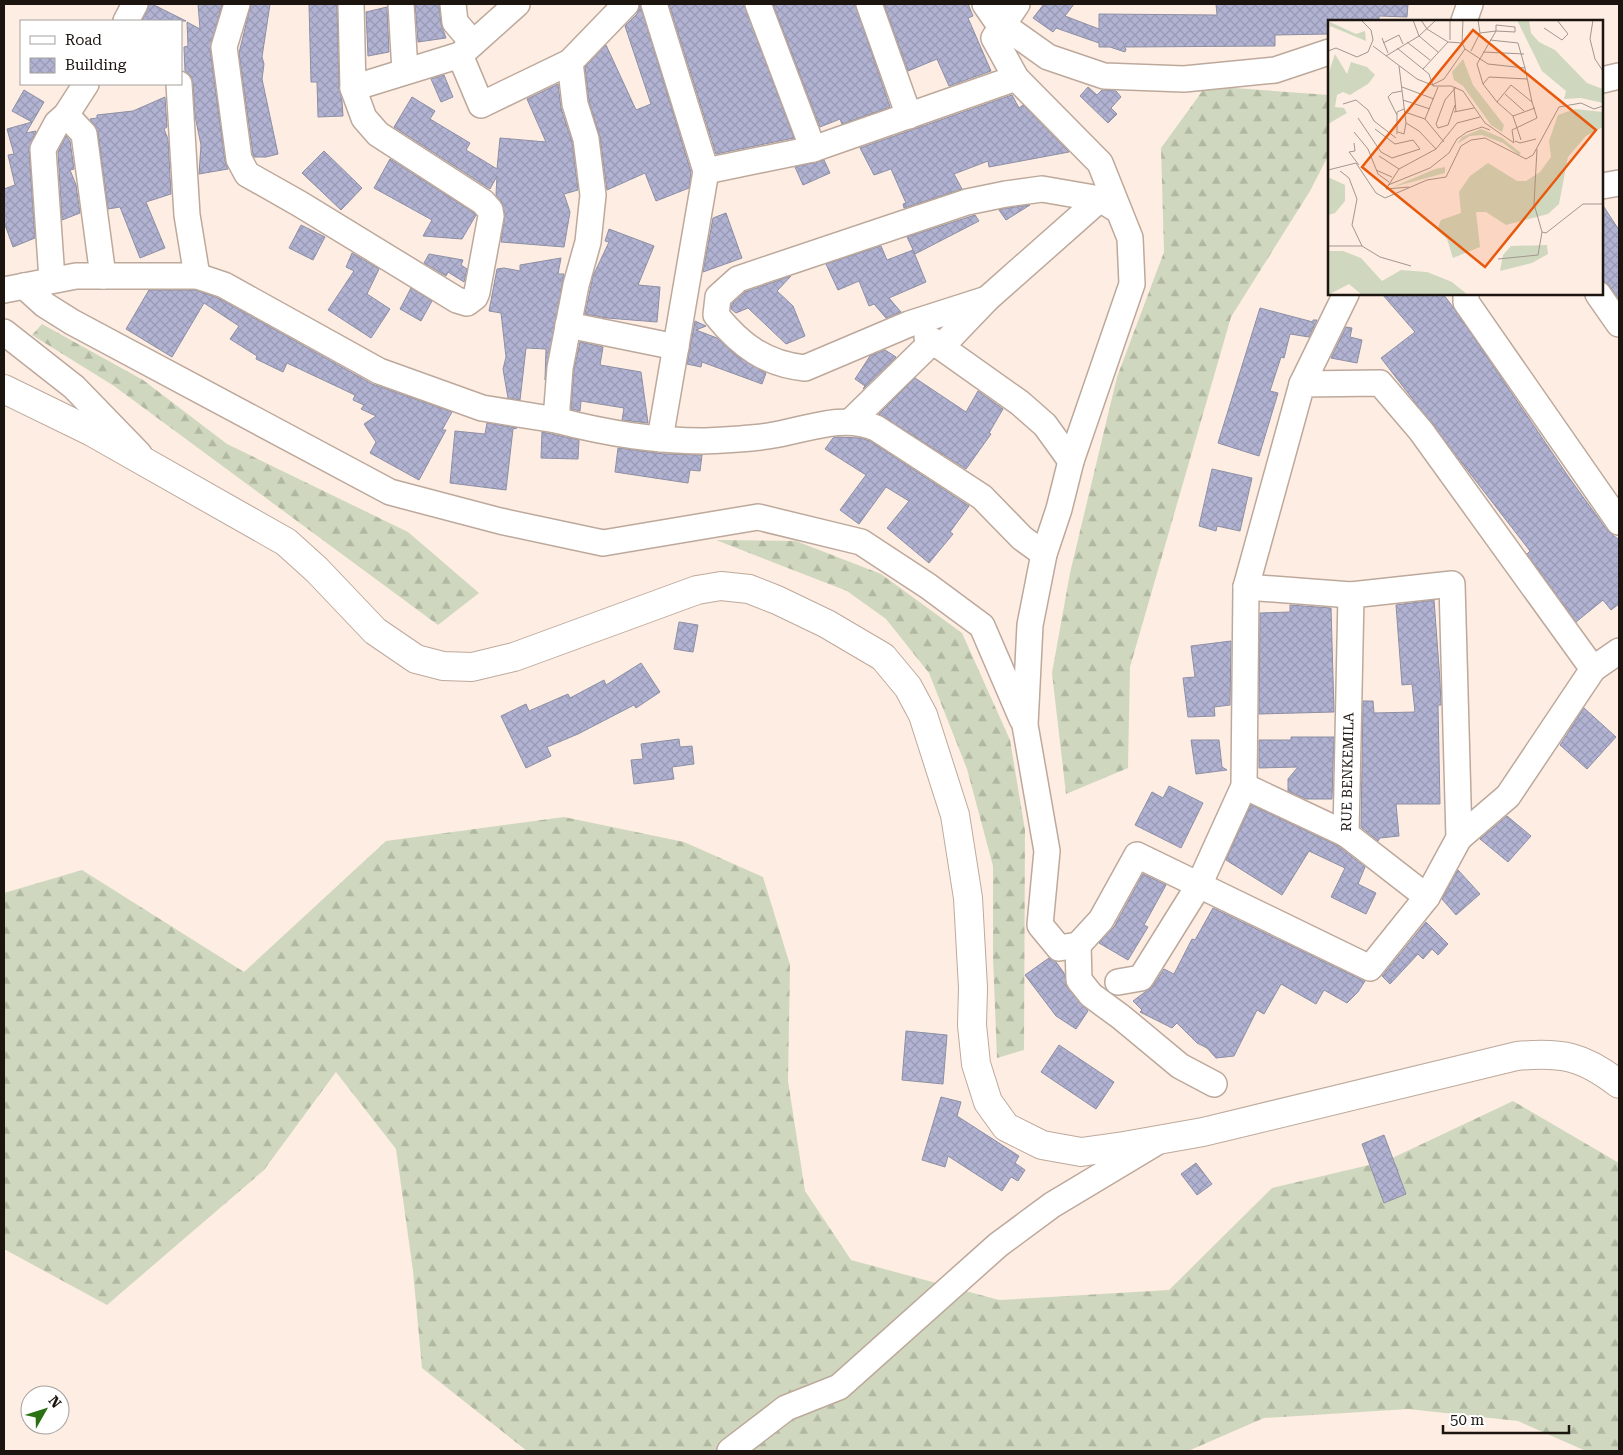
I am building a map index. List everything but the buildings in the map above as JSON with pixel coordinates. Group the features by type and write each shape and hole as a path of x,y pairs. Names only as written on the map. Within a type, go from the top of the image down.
{"main road":[{"path":"4,389 92,432 153,469 286,542 317,570 375,631 416,659 443,666 472,667 514,657 697,590 721,586 749,589 778,600 827,624 883,657 908,687 923,715 955,815 968,898 973,988 972,1025 976,1064 988,1102 1006,1127 1042,1145 1081,1152 1161,1140 1203,1132 1518,1056 1545,1054 1573,1057 1604,1072 1619,1084"}],"street":[{"path":"127,20 135,4"},
{"path":"237,4 224,47 239,159 246,174 300,204 462,303 472,301 477,292 491,216 490,210 483,202 378,134 364,118 352,88 351,4"},
{"path":"401,4 405,72"},
{"path":"453,4 455,22 466,49 481,105 570,62 626,4"},
{"path":"654,4 706,171 660,439"},
{"path":"758,4 813,149"},
{"path":"869,4 909,116"},
{"path":"985,4 996,20 1048,57 1104,76 1184,79 1275,70 1328,52"},
{"path":"1017,4 994,38 1016,78 1100,162 1109,205 1130,238 1132,284 1072,461 1044,554 1030,625 1025,725 1047,851 1040,924 1059,948 1078,945 1101,920 1140,864 1199,885 1370,968 1426,897 1459,838 1508,796 1593,669 1619,651"},
{"path":"1464,20 1470,4"},
{"path":"352,88 405,72 466,49 509,7"},
{"path":"556,420 560,368 576,285 588,242 593,195 586,139 575,104 570,62"},
{"path":"1603,80 1619,76"},
{"path":"706,171 813,149 1016,78"},
{"path":"52,280 43,149 56,123 66,115 85,85"},
{"path":"179,85 187,215 197,276"},
{"path":"66,115 84,134 102,276"},
{"path":"1603,186 1619,183"},
{"path":"987,299 909,324 805,368 787,366 754,353 716,315 718,297 738,279 967,202 1042,189 1109,205"},
{"path":"851,421 987,299 1109,205"},
{"path":"14,288 76,276 197,276 224,284 379,371 482,408 556,420 605,433 660,439 704,441 768,436 851,421 862,422 876,428 982,498 1022,538 1044,554"},
{"path":"14,288 72,322 390,492 500,521 603,543 758,517 861,542 928,586 982,626 1025,725"},
{"path":"1121,1017 1130,980 1199,885 1244,786 1246,587 1302,384 1346,295"},
{"path":"1466,295 1466,302 1619,522"},
{"path":"1599,295 1619,324"},
{"path":"909,324 1020,403 1045,425 1072,461"},
{"path":"568,325 676,347"},
{"path":"4,332 74,386 153,469"},
{"path":"1302,384 1380,383 1422,431 1593,669"},
{"path":"1246,587 1351,595 1452,584 1459,838"},
{"name":"RUE BENKEMILA","path":"1244,786 1346,834 1351,595"},
{"path":"1346,834 1426,897"},
{"path":"1078,945 1079,980 1090,995 1121,1017 1180,1066 1214,1084"},
{"path":"730,1451 786,1408 840,1387 998,1245 1052,1206 1161,1140"}],"green space":[{"path":"1206,86 1328,95 1328,156 1310,191 1231,317 1130,667 1128,768 1066,794 1052,673 1070,573 1117,377 1164,252 1161,148"},
{"path":"42,324 143,380 227,444 408,532 479,593 438,625 114,386 32,335"},
{"path":"716,540 796,541 881,574 962,633 1010,740 1025,830 1024,1050 997,1058 993,957 993,866 967,769 929,673 886,619 847,591"},
{"path":"564,817 684,842 763,877 790,965 788,1081 805,1191 851,1260 999,1300 1169,1290 1272,1188 1386,1161 1513,1101 1619,1163 1619,1451 1586,1451 1518,1421 1408,1409 1264,1418 1188,1451 527,1451 422,1368 413,1271 396,1149 336,1072 264,1170 107,1305 4,1249 4,893 82,870 244,972 386,841"}]}
